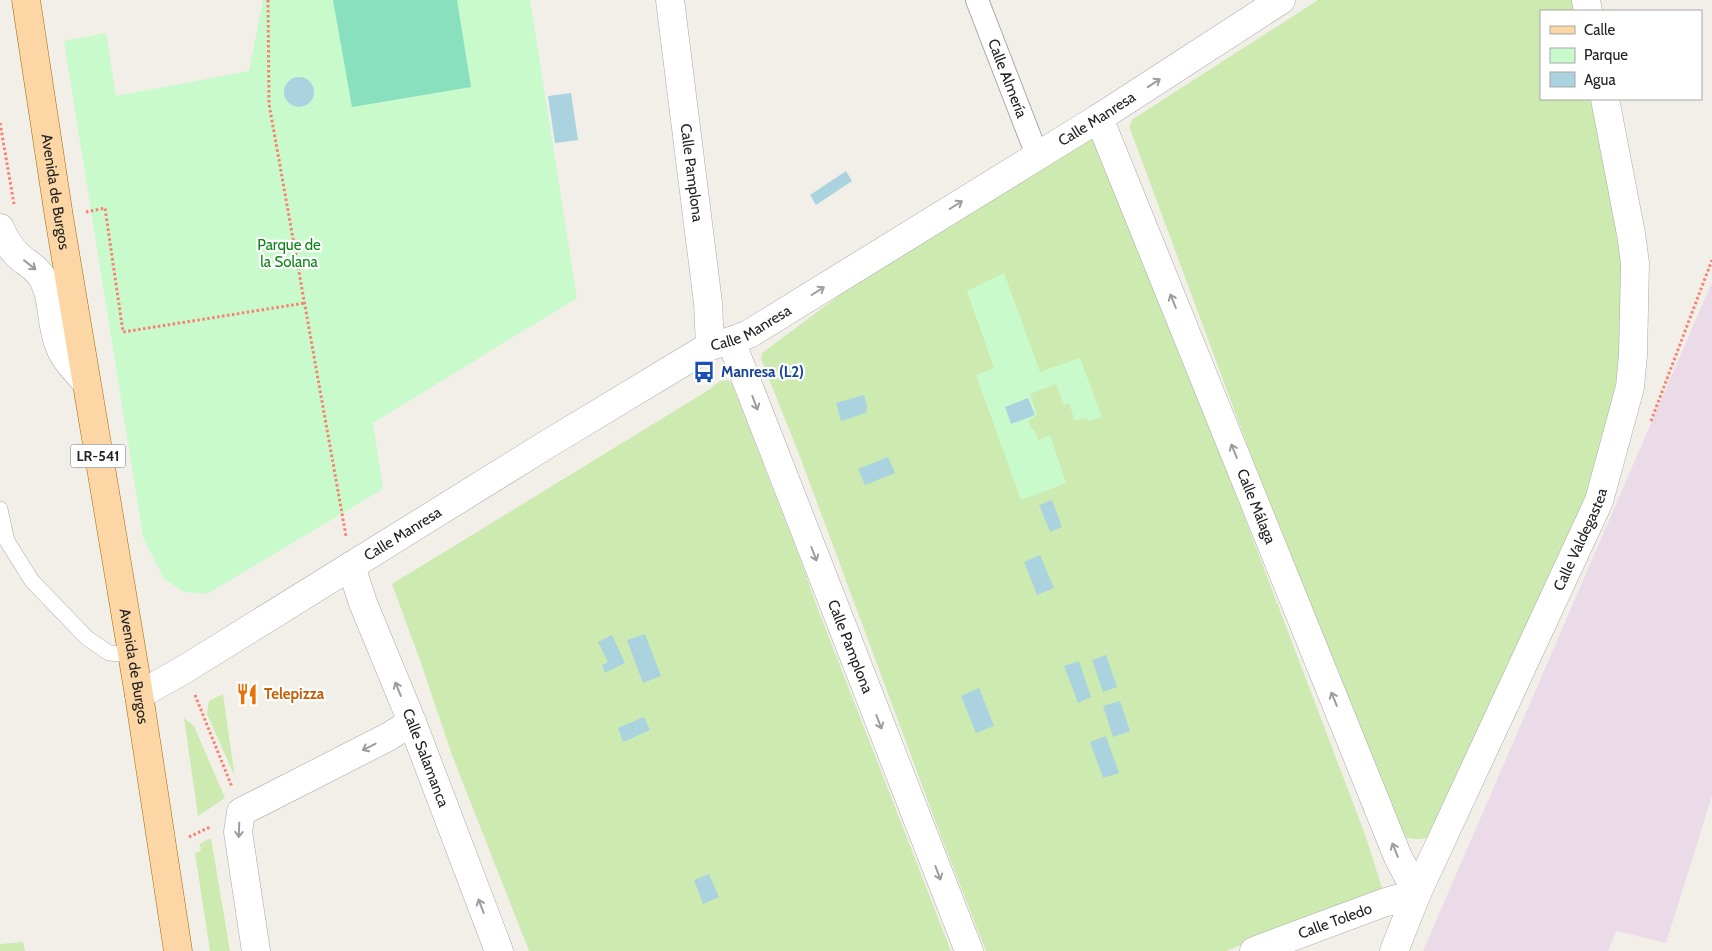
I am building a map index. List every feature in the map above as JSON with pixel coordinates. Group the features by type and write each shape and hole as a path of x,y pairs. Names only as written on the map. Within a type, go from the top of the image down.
{"main road":[{"name":"Avenida de Burgos","path":"26,0 59,217 132,655 178,951"}],"street":[{"name":"Calle Pamplona","path":"670,0 708,304 720,343 969,951"},
{"name":"Calle Almería","path":"977,0 1038,155"},
{"name":"Calle Manresa","path":"138,695 185,669 351,566 720,343 749,334 1099,118 1247,10 1282,0"},
{"name":"Calle Valdegastea","path":"1394,951 1417,893 1599,501 1630,387 1634,355 1635,263 1632,234 1605,100"},
{"name":"Calle Málaga","path":"1099,118 1394,848 1417,893"},
{"name":"Avenida de Burgos","path":"7,218 7,242 41,276 46,286 58,344 86,382"},
{"name":"Calle Salamanca","path":"351,566 363,603 412,722 499,951"},
{"path":"256,951 238,832 242,812 388,738 412,722"},
{"name":"Calle Toledo","path":"1254,951 1383,903 1417,893"}],"lane":[{"path":"0,509 7,540 32,581 87,638 109,653 132,655"}],"path":[{"path":"268,0 269,104 351,566"},
{"path":"0,123 7,218"},
{"path":"59,217 105,208 123,332 304,303"},
{"path":"1649,424 1654,416 1712,260"},
{"path":"162,850 242,812 185,669"}],"shaded area":[{"path":"1712,282 1712,796 1666,943 1616,931 1608,951 1423,951"}],"green space":[{"name":"Parque de la Solana","path":"263,0 530,0 577,298 373,423 383,489 207,594 184,592 164,579 143,537 64,41 106,33 116,96 249,71"},
{"path":"333,0 457,0 471,87 352,107"},
{"path":"1318,0 1578,0 1581,10 1540,10 1540,100 1596,100 1622,244 1620,360 1615,402 1585,512 1436,834 1423,839 1400,836 1279,531 1129,126 1133,119"},
{"path":"1088,138 1097,141 1156,284 1366,837 1383,891 1226,951 986,951 942,839 799,454 761,359 762,353 864,277"},
{"path":"1004,273 1040,372 1080,358 1102,417 1088,421 1087,417 1075,421 1069,403 1064,405 1056,384 1030,394 1037,415 1028,421 1031,429 1034,429 1038,440 1050,435 1066,483 1021,500 976,375 994,368 967,291"},
{"path":"728,380 732,384 951,951 529,951 452,755 392,584 707,391 720,381"},
{"path":"223,694 235,776 207,714 209,701"},
{"path":"184,718 194,726 225,798 198,816"},
{"path":"211,838 230,951 210,951 195,853 200,851 199,844"},
{"path":"23,942 25,951 0,951 0,944"}],"water":[{"path":"299,77 310,81 314,92 310,103 299,107 288,103 284,92 288,81"},
{"path":"571,93 578,140 555,143 548,96"},
{"path":"846,171 852,181 816,205 810,195"},
{"path":"864,395 867,406 866,413 841,421 836,403"},
{"path":"1028,398 1035,415 1011,424 1005,407"},
{"path":"888,457 895,473 865,485 858,469"},
{"path":"1052,500 1062,527 1050,532 1039,505"},
{"path":"1040,555 1054,588 1037,595 1024,562"},
{"path":"645,634 661,676 643,683 627,640"},
{"path":"612,635 625,663 605,673 602,665 608,662 598,642"},
{"path":"1106,655 1117,687 1103,692 1092,660"},
{"path":"1079,661 1091,697 1078,703 1064,666"},
{"path":"979,688 994,726 976,733 961,696"},
{"path":"1120,701 1130,731 1113,737 1103,706"},
{"path":"644,717 650,730 623,742 618,728"},
{"path":"1106,736 1119,773 1103,778 1090,742"},
{"path":"709,874 719,897 703,904 694,880"}],"place":[{"name":"Manresa (L2)","path":"704,372"},
{"name":"Telepizza","path":"247,694"}]}
